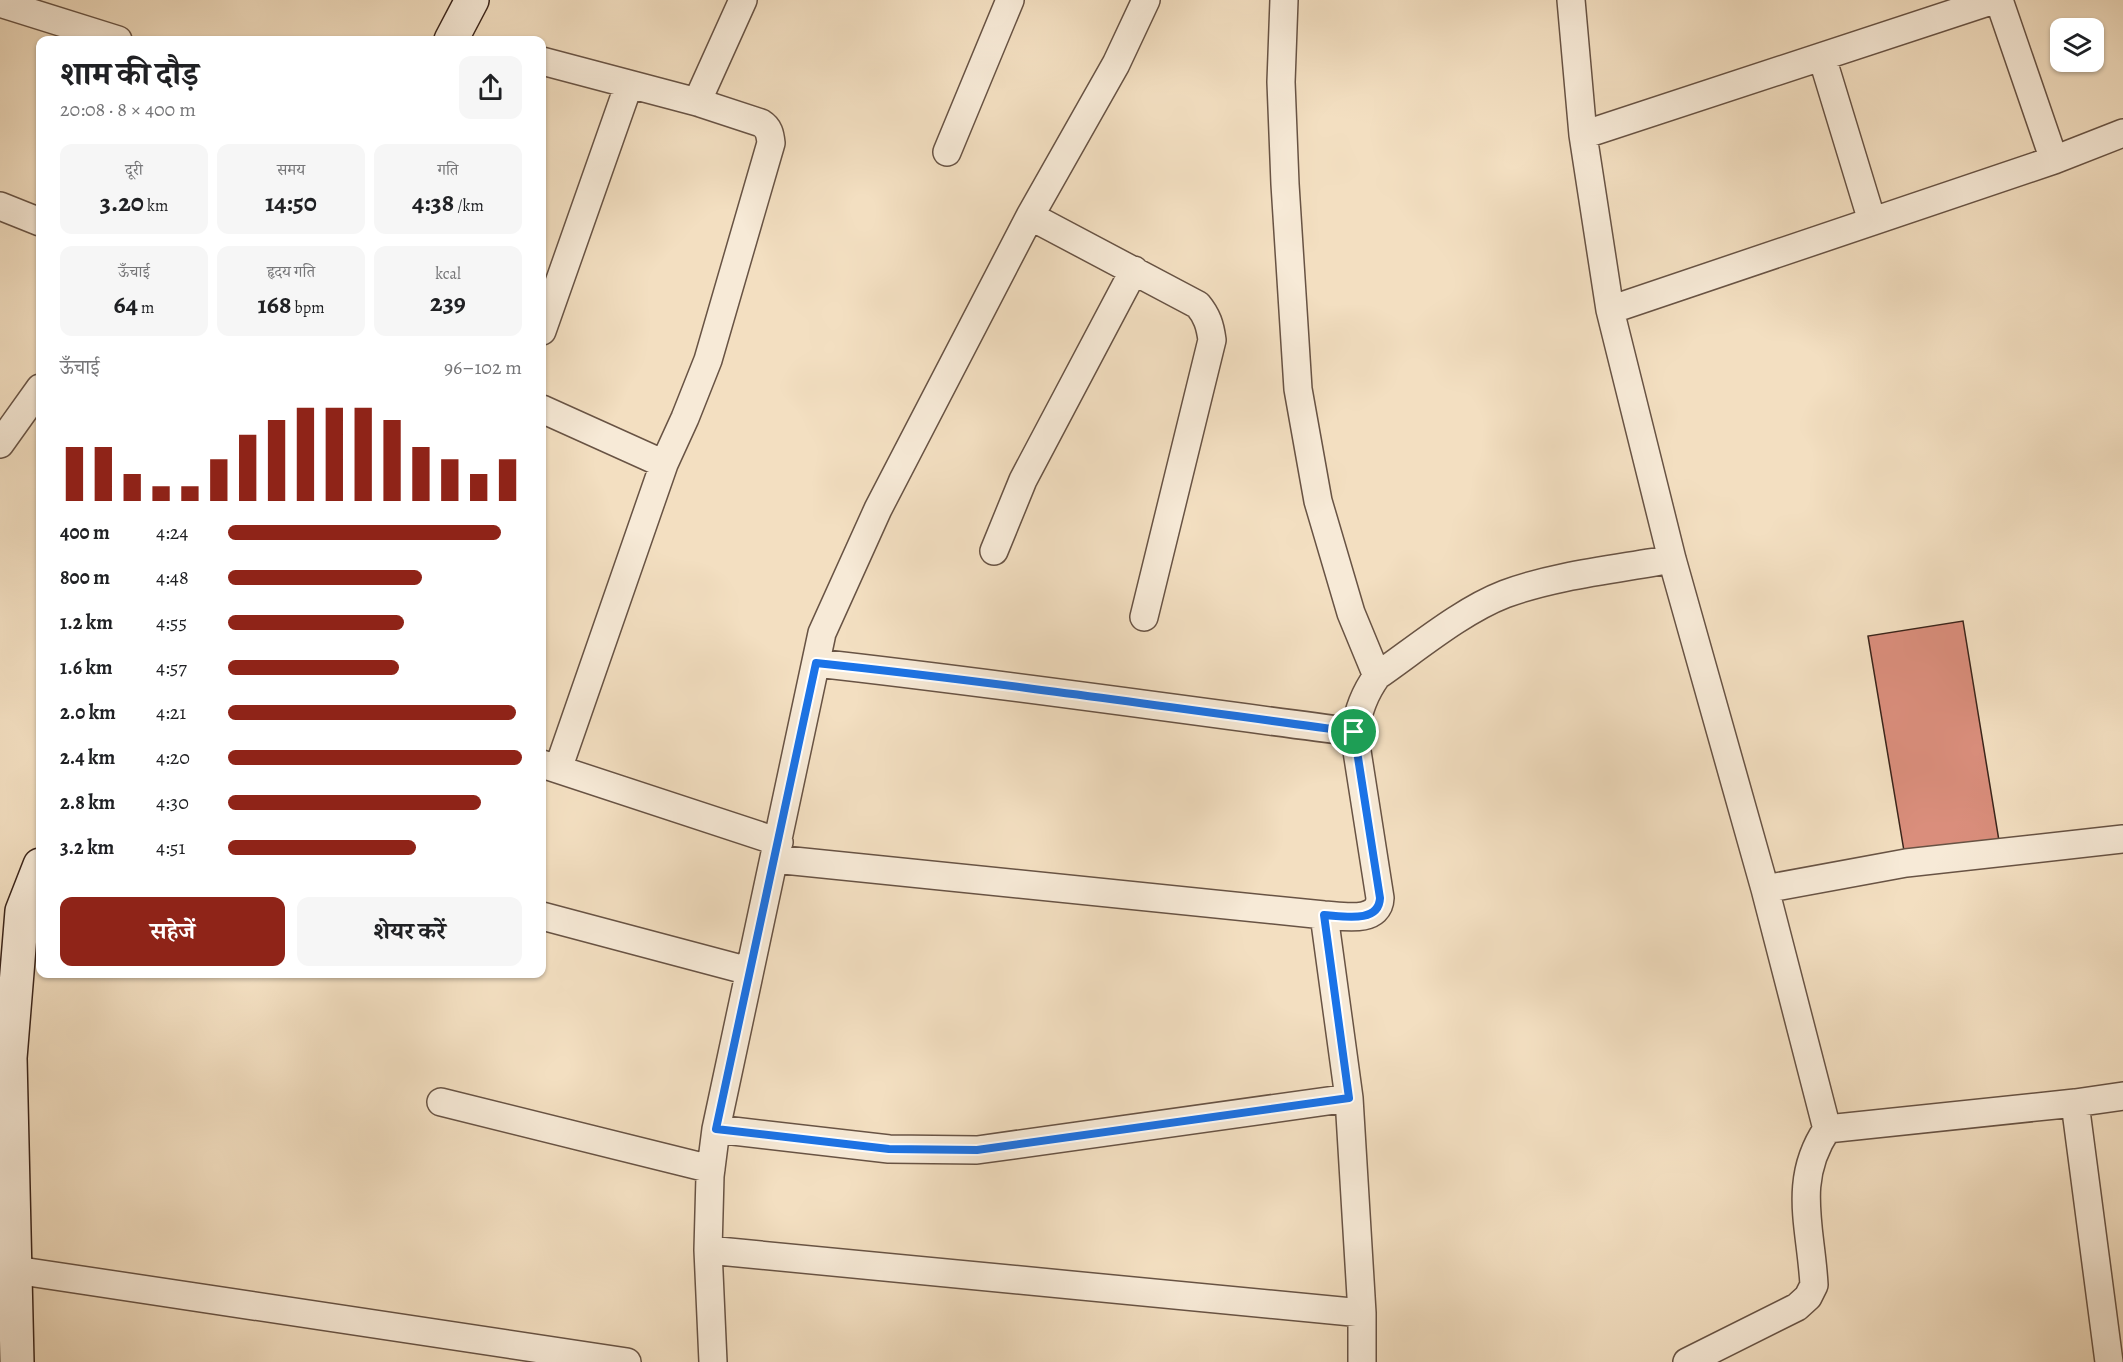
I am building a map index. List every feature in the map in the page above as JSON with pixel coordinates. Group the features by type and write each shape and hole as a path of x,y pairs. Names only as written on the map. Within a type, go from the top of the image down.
{"main road":[{"path":"457,36 472,0"},
{"path":"17,1362 15,1270 5,1079 10,1058 10,924 22,911 36,875"}],"street":[{"path":"697,102 743,0"},
{"path":"947,153 1010,0"},
{"path":"713,1362 708,1250 711,1168 716,1129 822,633 878,509 1030,216 1116,64 1146,0"},
{"path":"1284,0 1281,82 1284,172 1298,389 1318,501 1351,613 1377,676"},
{"path":"1571,0 1583,135 1610,310 1672,559 1765,889 1827,1129"},
{"path":"1583,135 1994,0"},
{"path":"1999,0 2054,160"},
{"path":"0,3 105,36"},
{"path":"1822,57 1872,221"},
{"path":"546,62 697,102 761,123 770,133 771,143 708,360 664,464 550,766 776,850 1324,915 1353,917 1364,915 1374,913 1380,906 1380,898 1354,732 1360,706 1377,676 1475,608 1504,594 1536,584 1672,559"},
{"path":"546,320 629,84"},
{"path":"1610,310 2054,160 2123,133"},
{"path":"0,206 36,220"},
{"path":"1030,216 1198,305 1207,317 1212,340 1144,617"},
{"path":"994,551 1023,480 1134,270"},
{"path":"0,444 36,394"},
{"path":"546,411 664,464"},
{"path":"816,663 969,680 1354,732"},
{"path":"1765,889 1906,862 2123,839"},
{"path":"1324,915 1349,1098 1362,1312 1362,1362"},
{"path":"546,917 749,970"},
{"path":"1687,1362 1797,1307 1808,1297 1814,1285 1805,1192 1815,1146 1827,1129 2123,1096"},
{"path":"716,1129 889,1149 977,1150 1349,1098"},
{"path":"441,1102 711,1168"},
{"path":"2075,1103 2109,1362"},
{"path":"708,1250 1362,1312"},
{"path":"15,1270 627,1362"}],"building":[{"path":"1963,621 2000,847 1906,863 1868,636"}],"route":[{"path":"816,663 969,680 1354,732 1380,906 1374,913 1353,917 1324,915 1349,1098 977,1150 889,1149 716,1129 816,663"}]}
